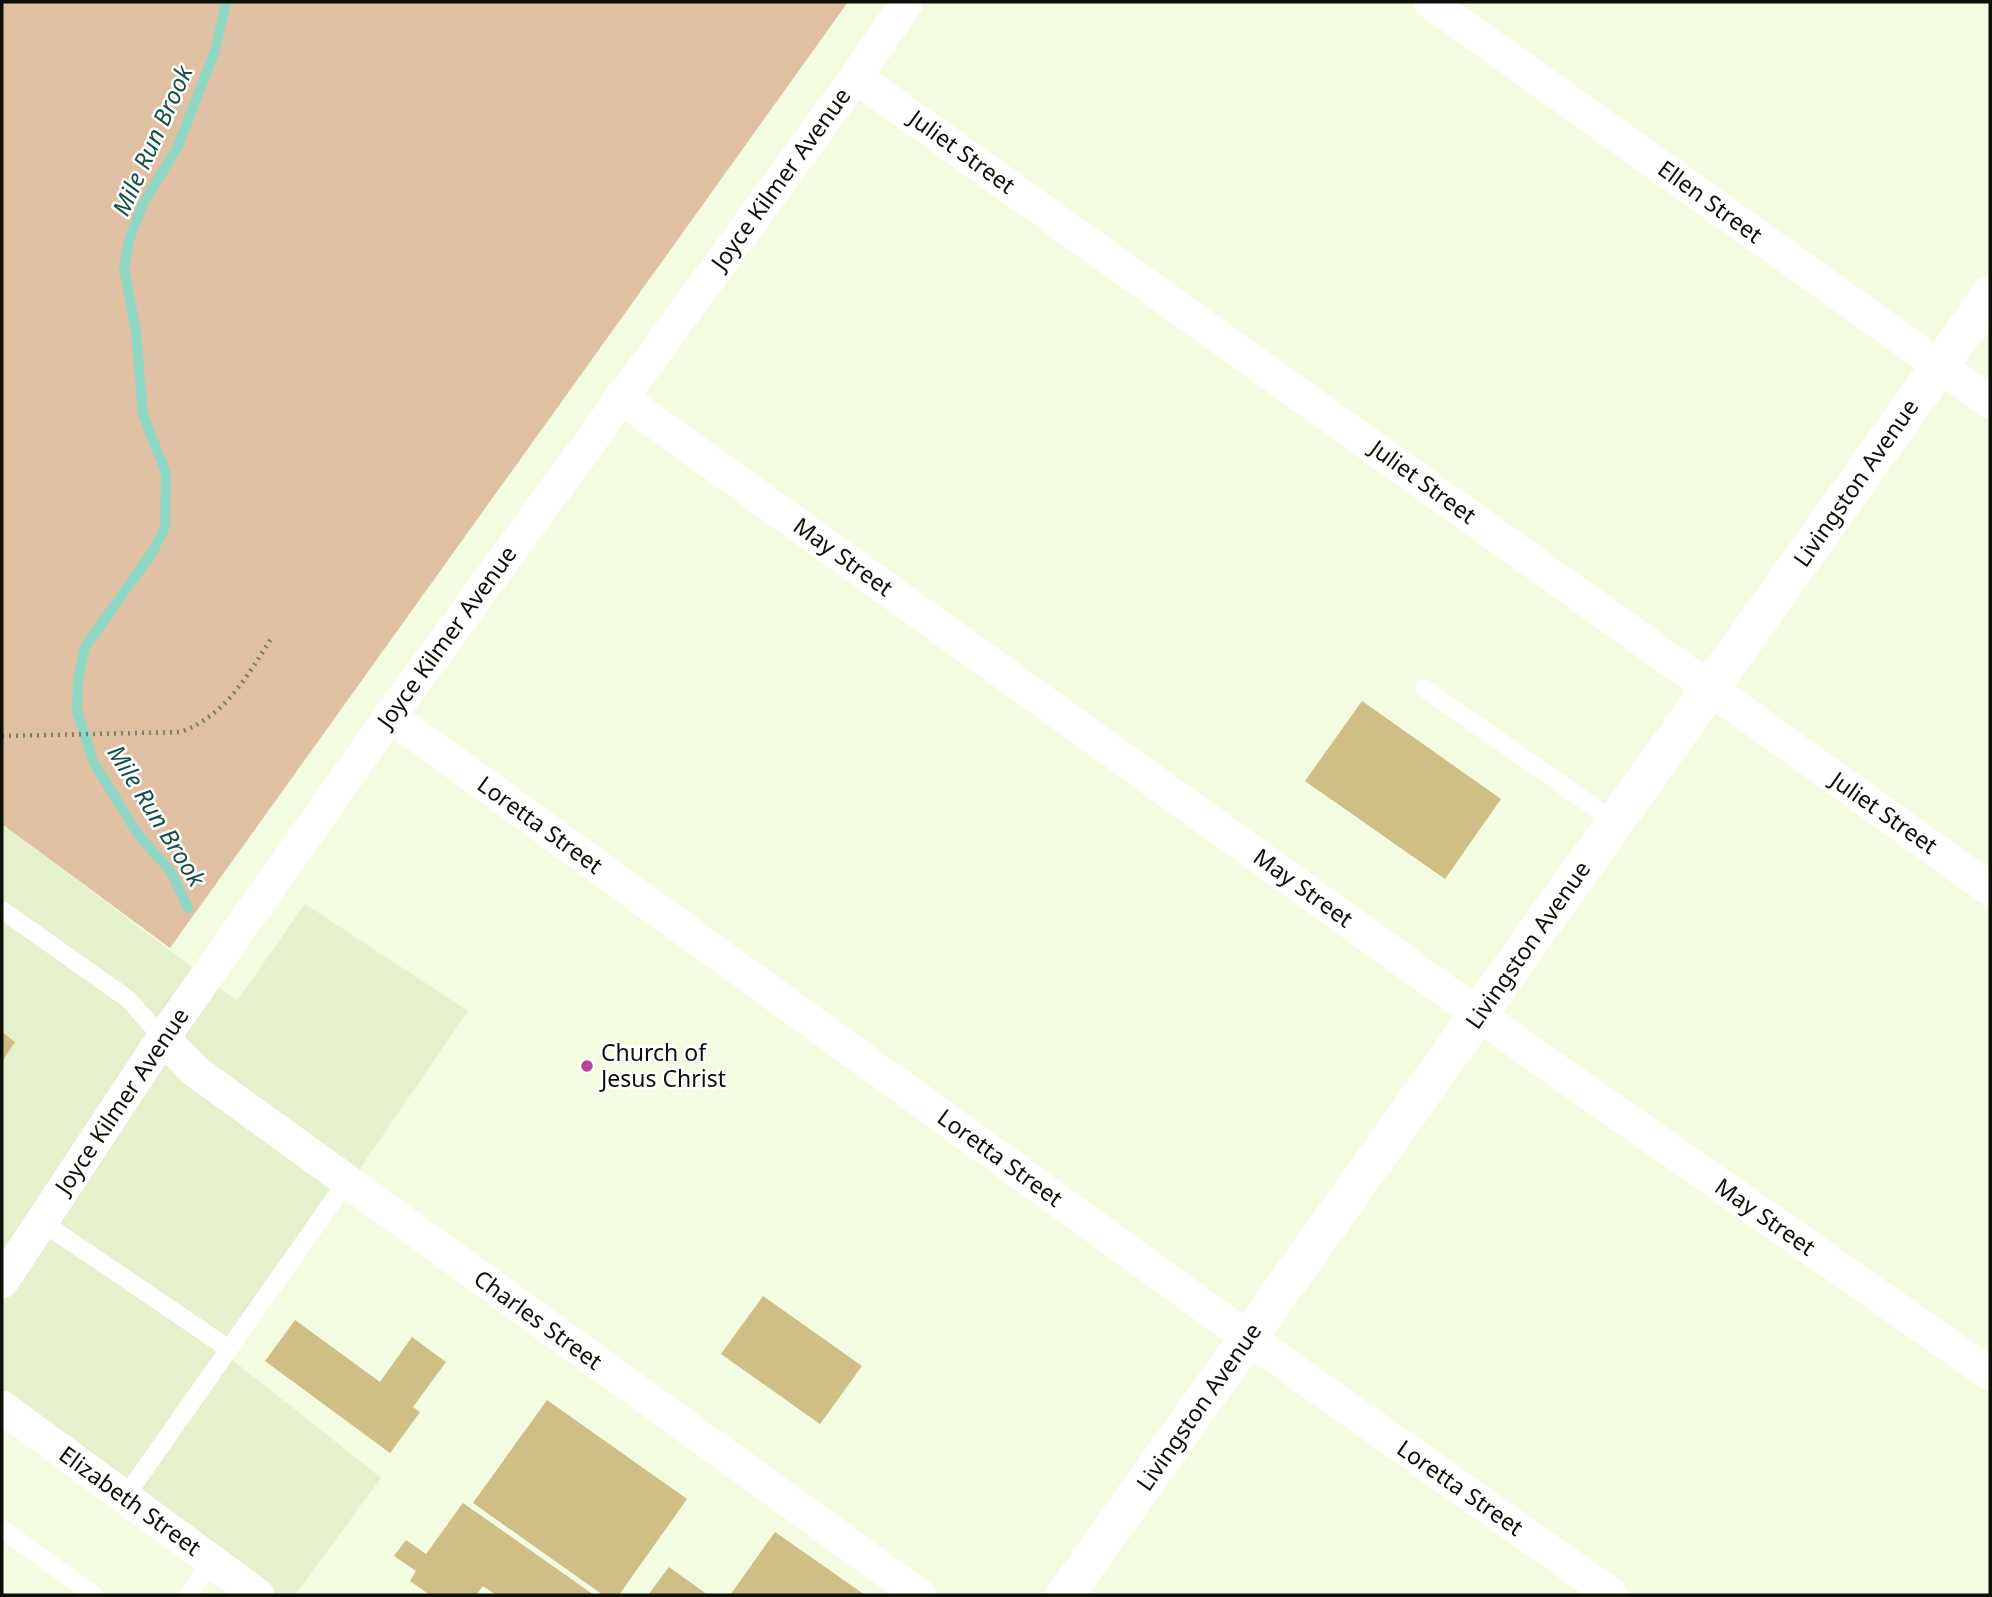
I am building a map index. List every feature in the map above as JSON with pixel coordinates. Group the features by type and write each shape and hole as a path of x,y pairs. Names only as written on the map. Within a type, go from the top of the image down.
{"main road":[{"name":"Livingston Avenue","path":"1065,1595 1990,295"}],"street":[{"name":"Joyce Kilmer Avenue","path":"2,1282 163,1038 390,716 620,397 856,77 907,2"},
{"name":"Ellen Street","path":"1430,2 1990,402"},
{"name":"Juliet Street","path":"856,77 1990,889"},
{"name":"May Street","path":"620,397 1530,1051 1990,1374"},
{"name":"Loretta Street","path":"390,716 1248,1338 1612,1595"},
{"name":"Charles Street","path":"163,1038 195,1071 919,1595"},
{"name":"Elizabeth Street","path":"2,1407 258,1595"}],"lane":[{"path":"1424,688 1615,822"},
{"path":"2,910 128,999 163,1038"},
{"path":"125,1497 347,1181"},
{"path":"42,1222 229,1349"},
{"path":"2,1529 93,1595"},
{"path":"188,1595 213,1562"}],"path":[{"path":"2,736 181,732 214,716 229,703 273,636"}],"shaded area":[{"path":"2,2 848,2 170,948 2,824"},
{"path":"2,824 237,1001 305,904 468,1011 230,1358 381,1478 295,1595 257,1595 2,1419"}],"building":[{"path":"1362,701 1501,799 1445,879 1305,781"},
{"path":"2,1032 15,1042 2,1062"},
{"path":"763,1296 862,1366 820,1424 721,1354"},
{"path":"295,1320 380,1382 412,1337 446,1362 413,1407 420,1412 390,1453 265,1361"},
{"path":"547,1400 687,1499 619,1595 603,1595 473,1503"},
{"path":"463,1503 594,1595 496,1595 483,1586 476,1595 430,1595 410,1581 416,1571 394,1556 406,1540 426,1554"},
{"path":"775,1532 865,1595 730,1595"},
{"path":"669,1567 708,1595 648,1595"}],"waterway":[{"name":"Mile Run Brook","path":"188,908 171,872 137,833 94,763 77,712 78,679 85,647 153,551 165,527 166,473 143,415 136,333 124,267 129,240 144,202 177,148 215,51 226,2"}],"place":[{"name":"Church of Jesus Christ","path":"587,1066"}]}
